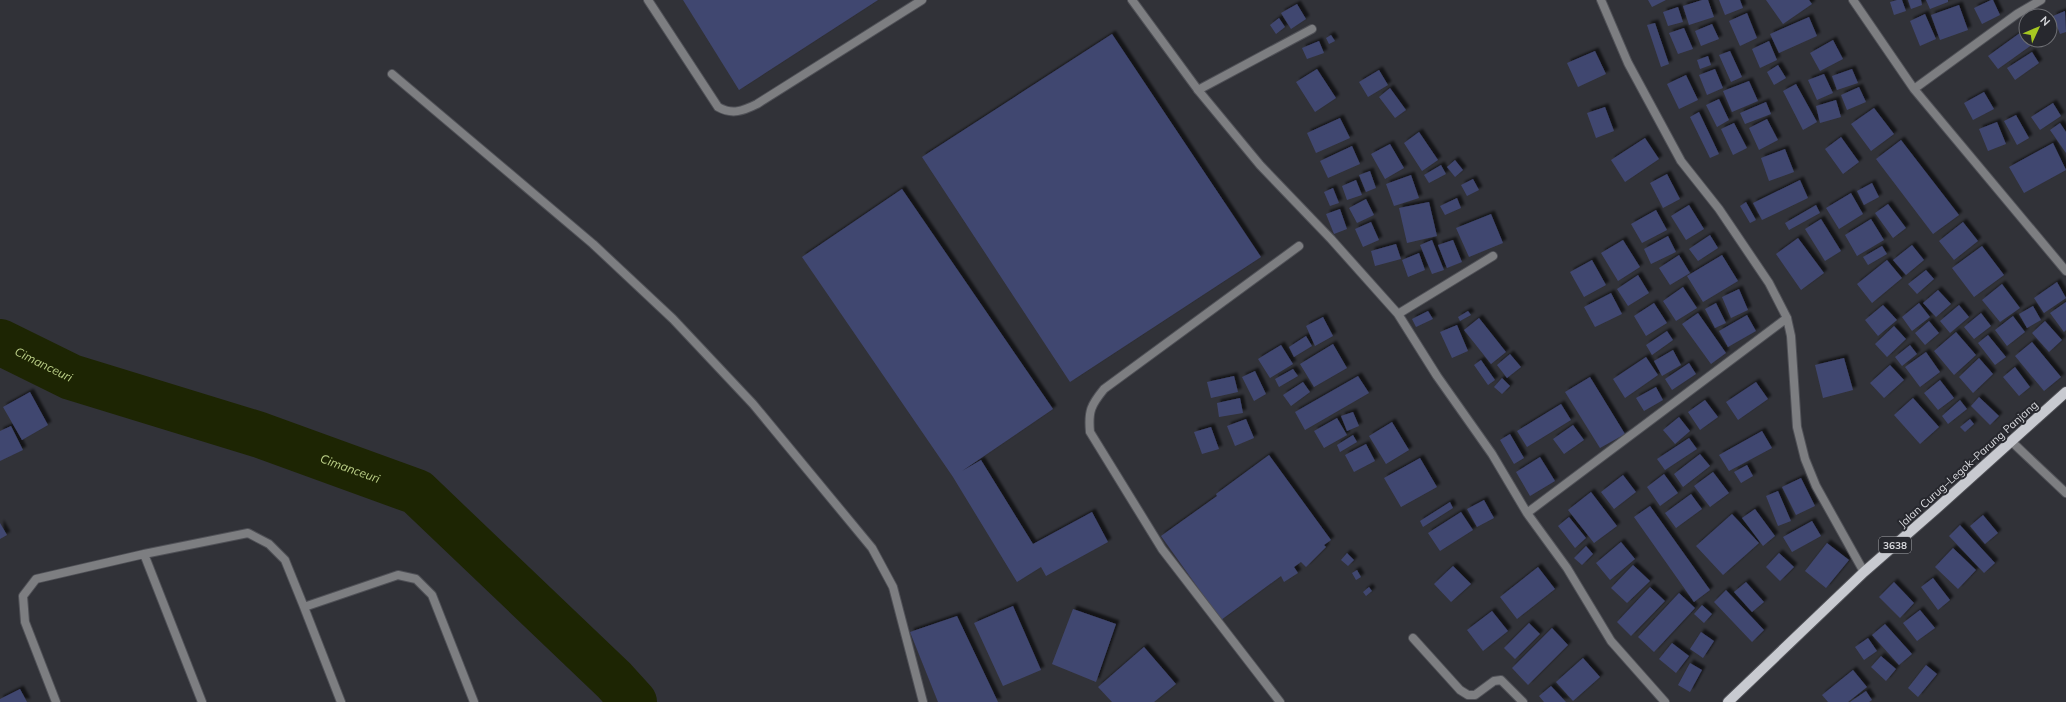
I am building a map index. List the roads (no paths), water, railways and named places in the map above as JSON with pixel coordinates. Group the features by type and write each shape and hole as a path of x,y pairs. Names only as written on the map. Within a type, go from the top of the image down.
{"main road":[{"name":"Jalan Curug–Legok–Parung Panjang","path":"1728,702 1864,572 2012,442 2066,392"}],"street":[{"path":"648,0 718,107 728,112 743,111 757,104 922,0"},
{"path":"1132,0 1198,90 1260,165 1331,239 1398,314 1437,376 1492,454 1527,513 1567,568 1611,641 1665,702"},
{"path":"1601,0 1628,63 1681,161 1719,209 1769,283 1787,318 1791,336 1797,427 1805,459 1816,486 1864,572"},
{"path":"1853,0 1914,89 2066,271"},
{"path":"1914,89 2017,14 2041,0"},
{"path":"1198,90 1312,29"},
{"path":"392,74 593,244 673,319 753,404 872,548 892,586 923,702"},
{"path":"1280,702 1162,549 1090,432 1088,415 1092,403 1104,389 1299,246"},
{"path":"1398,314 1493,256"},
{"path":"1527,513 1787,318"},
{"path":"2012,442 2066,493"},
{"path":"56,702 25,622 23,596 36,580 144,554 248,532 269,544 284,560 341,702"},
{"path":"144,554 202,702"},
{"path":"304,607 398,575 416,579 432,595 474,702"},
{"path":"1413,638 1460,690 1468,695 1475,695 1494,681 1501,680 1523,702"}],"waterway":[{"name":"Cimanceuri","path":"0,342 71,377 260,435 417,492 614,680 634,702"}]}
